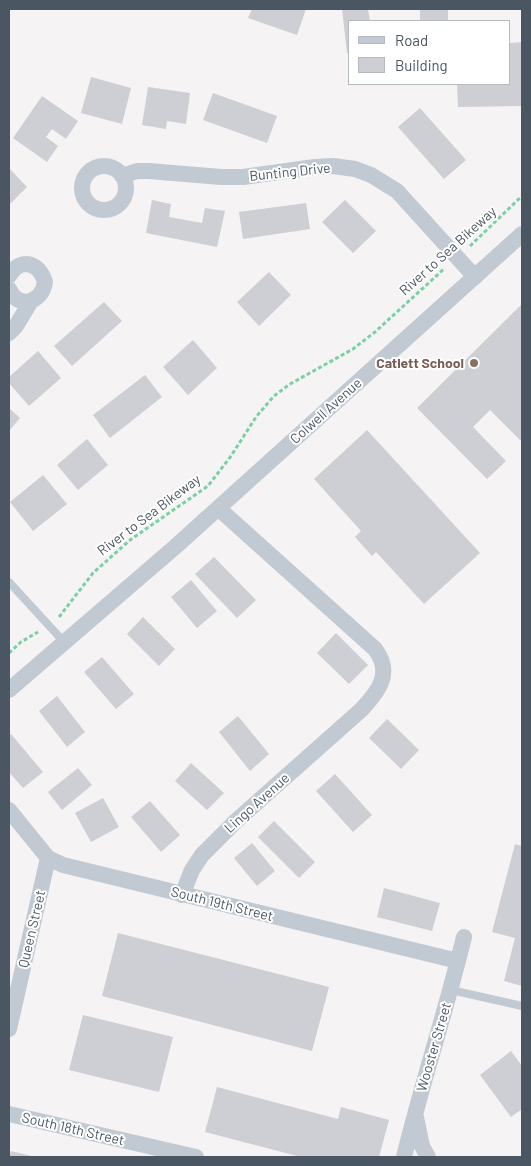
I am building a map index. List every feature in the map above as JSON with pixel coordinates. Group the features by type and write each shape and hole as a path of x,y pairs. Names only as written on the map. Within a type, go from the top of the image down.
{"street":[{"name":"Bunting Drive","path":"122,176 137,171 228,177 270,174 315,167 333,166 355,169 371,175 397,191 475,277"},
{"name":"Colwell Avenue","path":"9,690 218,508 522,234"},
{"path":"9,276 12,270 23,264 35,266 40,270 45,282 44,288 37,298 32,301 16,326 9,333"},
{"path":"9,289 14,297 19,300 32,301"},
{"name":"Lingo Avenue","path":"182,894 192,870 202,855 236,821 374,697 382,682 383,666 378,654 218,508"},
{"name":"South 19th Street","path":"9,810 48,858 63,866 458,961"},
{"name":"Queen Street","path":"9,1030 48,858"},
{"name":"Wooster Street","path":"404,1157 464,937"},
{"path":"415,1112 422,1146 428,1157"},
{"name":"South 18th Street","path":"9,1114 196,1157"}],"lane":[{"path":"9,582 64,642"},
{"path":"451,990 522,1006"}],"path":[{"name":"River to Sea Bikeway","path":"9,653 21,642 55,621 93,573 130,540 208,486 231,456 256,417 274,396 290,384 353,349 457,258 522,196"}],"building":[{"path":"252,9 306,9 297,35 248,18"},
{"path":"342,9 368,9 370,20 348,20 347,53"},
{"path":"420,9 448,9 448,20 420,20"},
{"path":"522,42 522,106 458,107 457,85 511,85 511,43"},
{"path":"91,77 131,88 122,124 81,113"},
{"path":"148,87 190,93 186,124 167,121 166,129 142,125"},
{"path":"213,93 277,116 267,143 203,120"},
{"path":"42,96 78,121 66,139 52,129 46,137 58,146 47,162 13,138"},
{"path":"420,108 466,160 444,179 398,127"},
{"path":"9,168 27,187 9,205"},
{"path":"152,200 171,204 169,217 202,223 205,208 225,211 217,247 146,233"},
{"path":"345,200 376,231 353,253 322,222"},
{"path":"306,203 310,229 243,239 239,212"},
{"path":"269,272 291,295 259,326 237,302"},
{"path":"104,302 122,321 72,366 54,346"},
{"path":"522,304 522,439 520,440 490,410 473,427 506,461 487,479 417,408"},
{"path":"193,340 217,368 188,395 163,367"},
{"path":"38,351 61,378 29,406 9,383 9,377"},
{"path":"145,375 162,397 110,438 93,415"},
{"path":"9,408 20,418 9,431"},
{"path":"367,430 480,553 424,604 376,552 372,556 355,537 361,531 314,479"},
{"path":"87,439 108,465 78,490 57,465"},
{"path":"43,475 67,504 33,531 10,502"},
{"path":"214,557 256,600 237,618 195,574"},
{"path":"191,580 217,611 197,628 171,597"},
{"path":"143,617 175,649 159,666 127,634"},
{"path":"336,633 368,665 349,684 317,653"},
{"path":"102,657 134,694 116,709 84,672"},
{"path":"57,696 85,732 67,747 39,711"},
{"path":"238,716 269,754 250,771 219,732"},
{"path":"387,719 419,750 401,769 369,738"},
{"path":"11,734 43,772 23,788 9,772 9,736"},
{"path":"191,763 224,793 207,810 175,781"},
{"path":"78,768 92,785 62,810 48,792"},
{"path":"335,774 372,815 353,832 316,791"},
{"path":"103,798 119,827 91,842 75,813"},
{"path":"150,801 180,835 161,852 131,817"},
{"path":"274,821 315,862 299,878 258,837"},
{"path":"252,843 275,871 257,886 234,858"},
{"path":"515,844 522,846 522,986 504,981 515,938 492,932"},
{"path":"384,888 440,903 432,931 377,917"},
{"path":"118,933 329,987 312,1051 102,996"},
{"path":"83,1015 173,1037 159,1092 69,1070"},
{"path":"511,1051 522,1066 522,1109 511,1117 480,1075"},
{"path":"217,1087 338,1119 341,1107 389,1120 379,1157 301,1157 205,1132"},
{"path":"11,1151 36,1157 9,1157"}],"place":[{"name":"Catlett School","path":"474,363"}]}
